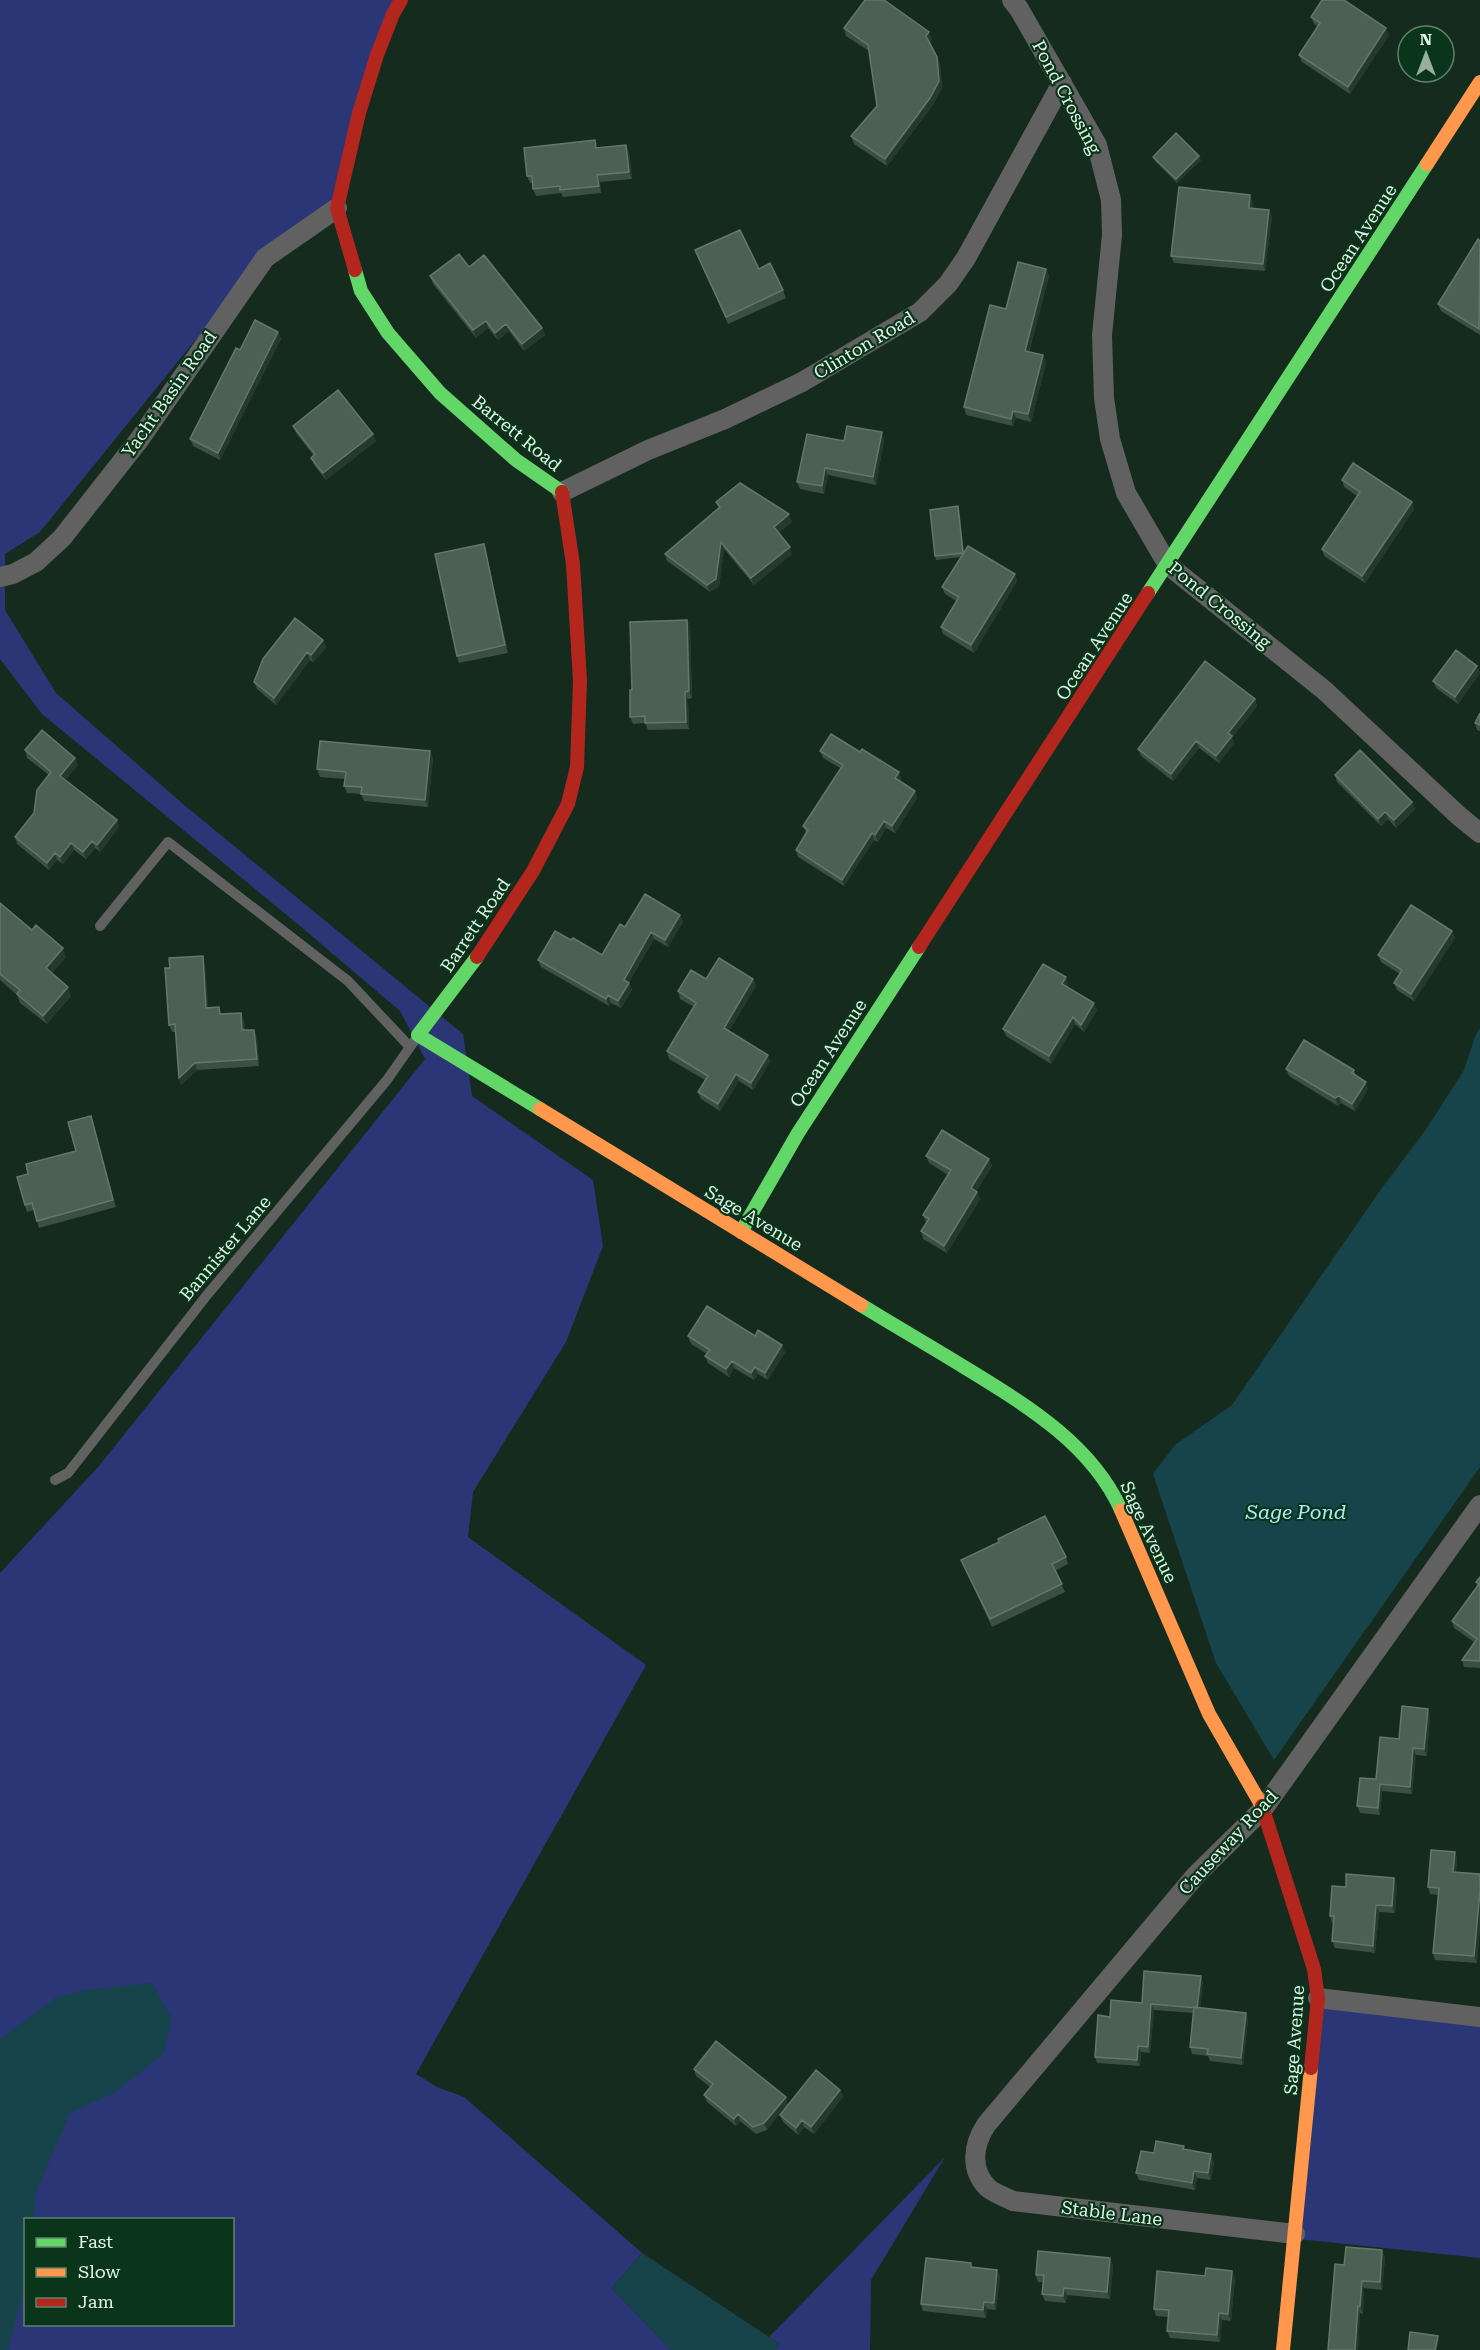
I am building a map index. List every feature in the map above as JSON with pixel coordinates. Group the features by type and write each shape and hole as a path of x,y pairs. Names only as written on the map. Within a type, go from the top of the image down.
{"street":[{"name":"Barrett Road","path":"401,0 377,55 359,113 337,208 361,291 388,333 440,393 516,460 562,492 573,564 580,681 577,767 568,804 533,871 484,948 418,1035"},
{"name":"Pond Crossing","path":"1012,0 1097,145 1112,200 1112,235 1102,335 1104,398 1110,439 1126,493 1168,565 1324,690 1480,833"},
{"name":"Ocean Avenue","path":"741,1232 804,1123 1480,82"},
{"name":"Clinton Road","path":"562,492 648,450 725,419 802,382 920,312 948,284 966,258 1062,83"},
{"name":"Yacht Basin Road","path":"0,577 13,574 36,562 62,538 139,440 265,258 337,208"},
{"name":"Sage Avenue","path":"418,1035 1002,1391 1051,1424 1085,1456 1113,1493 1209,1714 1263,1809 1314,1969 1318,1998 1283,2350"},
{"name":"Causeway Road","path":"979,2136 1109,1976 1196,1875 1263,1809 1480,1505"},
{"path":"1318,1998 1480,2017"},
{"name":"Stable Lane","path":"979,2136 974,2157 976,2170 988,2188 1012,2201 1295,2234"}],"lane":[{"path":"100,926 168,842 348,981 410,1047"},
{"name":"Bannister Lane","path":"55,1480 68,1473 207,1295 387,1080 418,1035"}],"shaded area":[{"path":"0,0 395,0 337,208 265,254 40,532 5,554 5,610 56,693 183,804 463,1034 472,1096 593,1180 603,1246 566,1342 473,1492 468,1537 646,1665 416,2074 437,2087 464,2097 642,2253 612,2288 671,2350 0,2350 0,1573 99,1466 425,1059 400,1011 42,714 0,659"},
{"path":"1322,2002 1480,2019 1480,2258 1298,2239"},
{"path":"945,2157 871,2280 870,2350 775,2350 779,2344 769,2337"}],"water":[{"name":"Sage Pond","path":"1480,1028 1480,1467 1274,1760 1216,1663 1153,1474 1175,1445 1232,1405 1379,1192 1427,1128 1464,1070"},
{"path":"152,1983 171,2017 164,2053 117,2091 70,2113 36,2192 34,2218 24,2218 24,2289 8,2350 0,2350 0,2039 56,1998 87,1990"},
{"path":"642,2253 779,2344 775,2350 671,2350 612,2288"}],"building":[{"path":"865,0 884,0 929,32 926,36 937,57 939,81 930,98 885,159 851,136 877,106 868,45 844,28"},
{"path":"1322,0 1344,0 1386,28 1348,87 1299,55 1320,23 1311,17"},
{"path":"1176,133 1199,156 1176,179 1153,157"},
{"path":"595,140 596,148 626,145 629,172 597,175 599,186 560,190 560,186 533,189 532,176 527,176 524,148"},
{"path":"1179,187 1250,195 1249,208 1269,210 1263,264 1171,256"},
{"path":"740,230 759,269 770,263 783,290 726,317 695,250"},
{"path":"1478,239 1480,241 1479,329 1438,304"},
{"path":"459,254 469,267 484,255 542,328 522,344 506,324 495,333 486,321 473,330 430,276"},
{"path":"1018,262 1046,269 1025,351 1043,355 1028,414 1013,411 1011,419 964,407 990,305 1006,309"},
{"path":"255,320 278,332 218,453 190,439 236,348 240,350"},
{"path":"338,390 373,434 323,473 311,458 315,454 293,426"},
{"path":"847,426 882,432 873,477 825,468 822,486 797,482 807,434 844,441"},
{"path":"1353,463 1412,502 1362,576 1322,549 1360,492 1342,480"},
{"path":"740,483 789,514 774,527 790,547 751,578 721,542 716,579 707,585 665,554 720,507 716,502"},
{"path":"958,506 963,553 935,556 930,510"},
{"path":"484,544 505,645 457,656 435,554"},
{"path":"968,546 1015,574 971,645 941,627 959,597 942,587"},
{"path":"295,618 323,640 311,655 307,652 274,698 254,682 263,659"},
{"path":"687,620 689,691 685,692 686,722 645,723 645,716 630,717 630,690 632,690 630,622"},
{"path":"1456,650 1477,666 1455,697 1433,681"},
{"path":"1205,661 1255,699 1228,733 1232,736 1216,756 1196,741 1171,774 1138,749"},
{"path":"1480,713 1480,725 1475,723"},
{"path":"42,730 75,758 60,776 117,820 97,845 92,841 83,852 71,843 60,857 55,853 47,863 15,837 34,813 37,790 51,772 25,750"},
{"path":"831,734 860,752 862,749 899,772 895,778 915,791 892,826 884,821 875,835 872,833 842,880 796,850 808,830 803,826 843,765 820,751"},
{"path":"320,741 430,751 425,800 361,794 362,787 344,786 346,772 317,769"},
{"path":"1360,750 1412,802 1394,820 1385,812 1378,819 1335,775"},
{"path":"645,894 680,915 665,940 651,932 624,980 629,983 618,1001 608,995 606,999 538,960 555,931 571,940 573,938 602,955 620,924 625,927"},
{"path":"0,903 32,930 36,925 63,948 46,968 68,987 43,1016 17,994 20,990 0,974"},
{"path":"1411,905 1452,931 1411,994 1394,983 1402,970 1378,955"},
{"path":"203,956 206,1008 219,1007 220,1014 241,1013 242,1030 254,1030 257,1059 195,1063 179,1078 175,1024 169,1025 165,968 170,968 169,958"},
{"path":"719,958 753,979 724,1028 768,1055 751,1083 736,1074 718,1104 698,1092 708,1076 667,1051 696,1003 678,991 691,970 706,979"},
{"path":"1043,964 1066,977 1062,984 1094,1003 1081,1025 1073,1017 1049,1056 1003,1029"},
{"path":"1304,1040 1354,1070 1352,1073 1366,1082 1352,1104 1339,1096 1335,1098 1286,1069"},
{"path":"91,1116 113,1200 37,1221 32,1203 25,1205 17,1177 28,1174 26,1164 76,1151 68,1122"},
{"path":"942,1130 989,1159 971,1188 977,1192 944,1246 921,1231 929,1219 923,1215 951,1170 926,1156"},
{"path":"707,1306 755,1336 758,1330 782,1345 765,1373 755,1367 751,1373 732,1361 726,1369 705,1356 710,1350 688,1336"},
{"path":"1045,1516 1066,1557 1052,1564 1062,1584 990,1619 961,1560"},
{"path":"1480,1577 1480,1661 1462,1660 1477,1639 1452,1621 1479,1584 1476,1582"},
{"path":"1402,1706 1428,1709 1424,1749 1413,1748 1410,1787 1380,1784 1378,1808 1357,1806 1360,1778 1376,1779 1380,1737 1399,1739"},
{"path":"1431,1850 1455,1852 1453,1872 1480,1874 1474,1956 1433,1953 1439,1888 1428,1887"},
{"path":"1346,1874 1394,1878 1392,1906 1376,1905 1373,1946 1332,1941 1334,1916 1330,1916 1332,1886 1346,1887"},
{"path":"1144,1971 1201,1976 1197,2008 1151,2004 1148,2047 1138,2046 1137,2060 1095,2057 1098,2015 1110,2017 1111,2000 1142,2003"},
{"path":"1194,2007 1246,2013 1241,2058 1207,2054 1208,2049 1190,2047"},
{"path":"716,2041 786,2097 764,2123 753,2127 738,2114 734,2119 704,2095 713,2084 694,2069"},
{"path":"816,2070 840,2090 811,2127 802,2120 796,2128 780,2115"},
{"path":"1156,2141 1211,2154 1208,2173 1194,2171 1192,2183 1136,2173 1141,2151 1154,2153"},
{"path":"1346,2247 1382,2250 1380,2282 1362,2281 1355,2350 1328,2350 1335,2264 1344,2265"},
{"path":"1038,2251 1110,2258 1107,2292 1064,2288 1063,2296 1042,2294 1044,2275 1036,2275"},
{"path":"926,2258 971,2263 971,2267 997,2270 994,2303 984,2302 983,2310 921,2304"},
{"path":"1206,2268 1232,2271 1228,2314 1219,2313 1217,2335 1167,2331 1169,2310 1154,2309 1157,2271 1205,2276"},
{"path":"1410,2332 1438,2336 1435,2350 1408,2350"}],"traffic: fast":[{"path":"1148,593 1427,164"},
{"path":"355,270 361,291 388,333 440,393 516,460 562,492"},
{"path":"741,1232 798,1133 919,947"},
{"path":"477,957 418,1035 540,1109"},
{"path":"861,1305 1010,1396 1054,1427 1092,1465 1108,1486 1121,1510"}],"traffic: slow":[{"path":"1427,164 1480,82"},
{"path":"540,1109 861,1305"},
{"path":"1121,1510 1209,1714 1262,1806"},
{"path":"1283,2350 1311,2068"}],"traffic: jam":[{"path":"355,270 337,208 359,113 377,55 401,0"},
{"path":"477,957 533,871 568,804 577,767 580,681 573,564 562,492"},
{"path":"919,947 1148,593"},
{"path":"1262,1806 1314,1969 1318,1998 1311,2068"}]}
